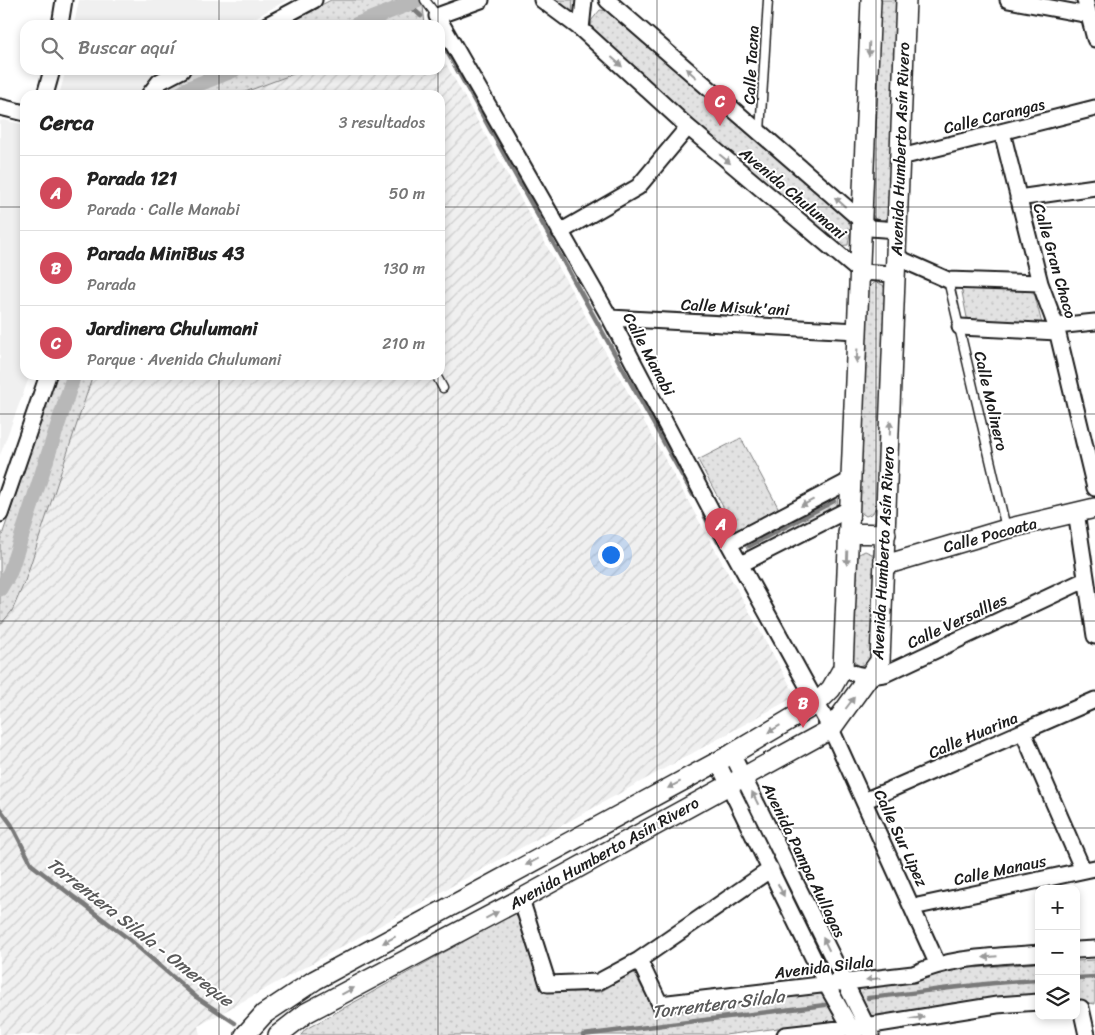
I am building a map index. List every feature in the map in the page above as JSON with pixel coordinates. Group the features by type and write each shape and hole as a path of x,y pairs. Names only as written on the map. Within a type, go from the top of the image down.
{"street":[{"path":"61,20 64,0"},
{"path":"276,20 314,0"},
{"path":"430,7 481,0"},
{"name":"Avenida Chulumani","path":"542,0 581,29 688,127 860,272"},
{"path":"581,29 584,0"},
{"name":"Avenida Chulumani","path":"607,0 870,228 897,230"},
{"name":"Avenida Humberto Asín Rivero","path":"245,1035 264,1014 315,980 725,758 816,704 830,689 843,668 871,0"},
{"name":"Avenida Humberto Asín Rivero","path":"278,1035 306,1013 521,899 830,729 880,661 906,0"},
{"path":"1008,0 1087,7 1095,39"},
{"name":"Calle Manabi","path":"430,7 438,20"},
{"name":"Calle Manabi","path":"445,33 610,318 729,544 830,729"},
{"path":"46,90 51,75"},
{"path":"153,90 159,82 172,75"},
{"path":"0,107 20,112"},
{"name":"Calle Carangas","path":"901,157 1095,108"},
{"path":"560,232 638,187 688,127"},
{"name":"Calle Gran Chaco","path":"1002,132 1040,283 1056,329 1095,488"},
{"path":"1018,198 1095,187"},
{"path":"860,272 895,266 948,280 1040,283"},
{"name":"Calle Misuk'ani","path":"610,318 858,331"},
{"path":"960,327 1056,329 1095,322"},
{"path":"0,514 46,380"},
{"path":"729,544 850,480"},
{"name":"Calle Pocoata","path":"885,565 1006,529 1095,508"},
{"path":"741,564 849,509"},
{"path":"1076,512 1095,636"},
{"path":"848,533 886,534"},
{"name":"Calle Versallles","path":"870,677 885,674 1085,580"},
{"path":"843,668 851,673 870,677"},
{"name":"Calle Huarina","path":"864,801 1095,700"},
{"name":"Calle Sur Lipez","path":"830,729 937,963"},
{"path":"1023,732 1089,869"},
{"name":"Avenida Pampa Aullagas","path":"725,758 845,983 861,1031"},
{"name":"Avenida Pampa Aullagas","path":"736,780 771,869 826,984 861,1031"},
{"path":"521,899 548,984 598,982 639,960 771,869"},
{"name":"Calle Manaus","path":"913,907 1089,869"},
{"path":"1080,950 1095,948"},
{"name":"Avenida Silala","path":"639,960 660,1004 913,974 937,963 1035,953"},
{"path":"315,980 328,1001"},
{"path":"785,1035 861,1031 997,1005 1035,1002"},
{"path":"1084,1009 1087,1035"}],"lane":[{"name":"Calle Tacna","path":"760,132 768,0"},
{"name":"Calle Molinero","path":"948,280 1006,529"},
{"path":"439,380 443,388"}],"shaded area":[{"path":"79,0 287,0 251,20 75,20"},
{"path":"331,0 420,0 423,6 424,20 292,20"},
{"path":"554,0 573,0 572,14"},
{"path":"880,0 900,0 888,218 881,221 874,218 871,211"},
{"path":"600,10 610,11 846,219 851,226 848,245 836,246 593,34 591,21"},
{"path":"445,62 796,696 198,1026 200,1035 0,1035 0,625 12,611 25,581 91,380 445,380 445,90 250,90 291,75 445,75"},
{"path":"65,75 153,75 141,90 60,90"},
{"path":"185,75 291,75 250,90 165,90 177,79"},
{"path":"4,120 20,124 20,380 28,380 0,455 0,121"},
{"path":"876,282 883,285 886,292 876,506 873,513 866,516 857,510 867,288"},
{"path":"961,287 1033,288 1042,324 968,323"},
{"path":"55,380 91,380 25,581 12,611 0,625 0,541"},
{"path":"741,438 779,509 736,531 698,460"},
{"path":"838,494 837,507 749,553 744,543"},
{"path":"865,551 872,554 874,561 870,657 867,663 860,666 851,660 855,556"},
{"path":"517,912 544,992 600,992 634,972 654,1012 824,992 840,1020 725,1035 301,1035 306,1029"},
{"path":"1095,960 1095,1004 1080,1002 1080,961"},
{"path":"1035,963 1035,998 873,1020 858,989 917,981 946,970"}],"waterway":[{"path":"368,20 419,0"},
{"path":"409,5 421,16"},
{"path":"445,48 693,495"},
{"path":"186,90 222,75"},
{"path":"0,589 10,572 72,380"},
{"path":"749,546 834,501"},
{"path":"704,515 718,542"},
{"name":"Torrentera Silala - Omereque","path":"0,809 11,824 32,865 130,940 196,997 235,1023"},
{"name":"Torrentera Silala","path":"1080,978 1095,977"},
{"name":"Torrentera Silala","path":"868,998 974,985 1035,980"},
{"name":"Torrentera Silala","path":"583,1035 825,1005"}],"place":[{"name":"Jardinera Chulumani","path":"720,126"},
{"name":"Parada 121","path":"721,549"},
{"name":"Parada MiniBus 43","path":"803,728"}]}
